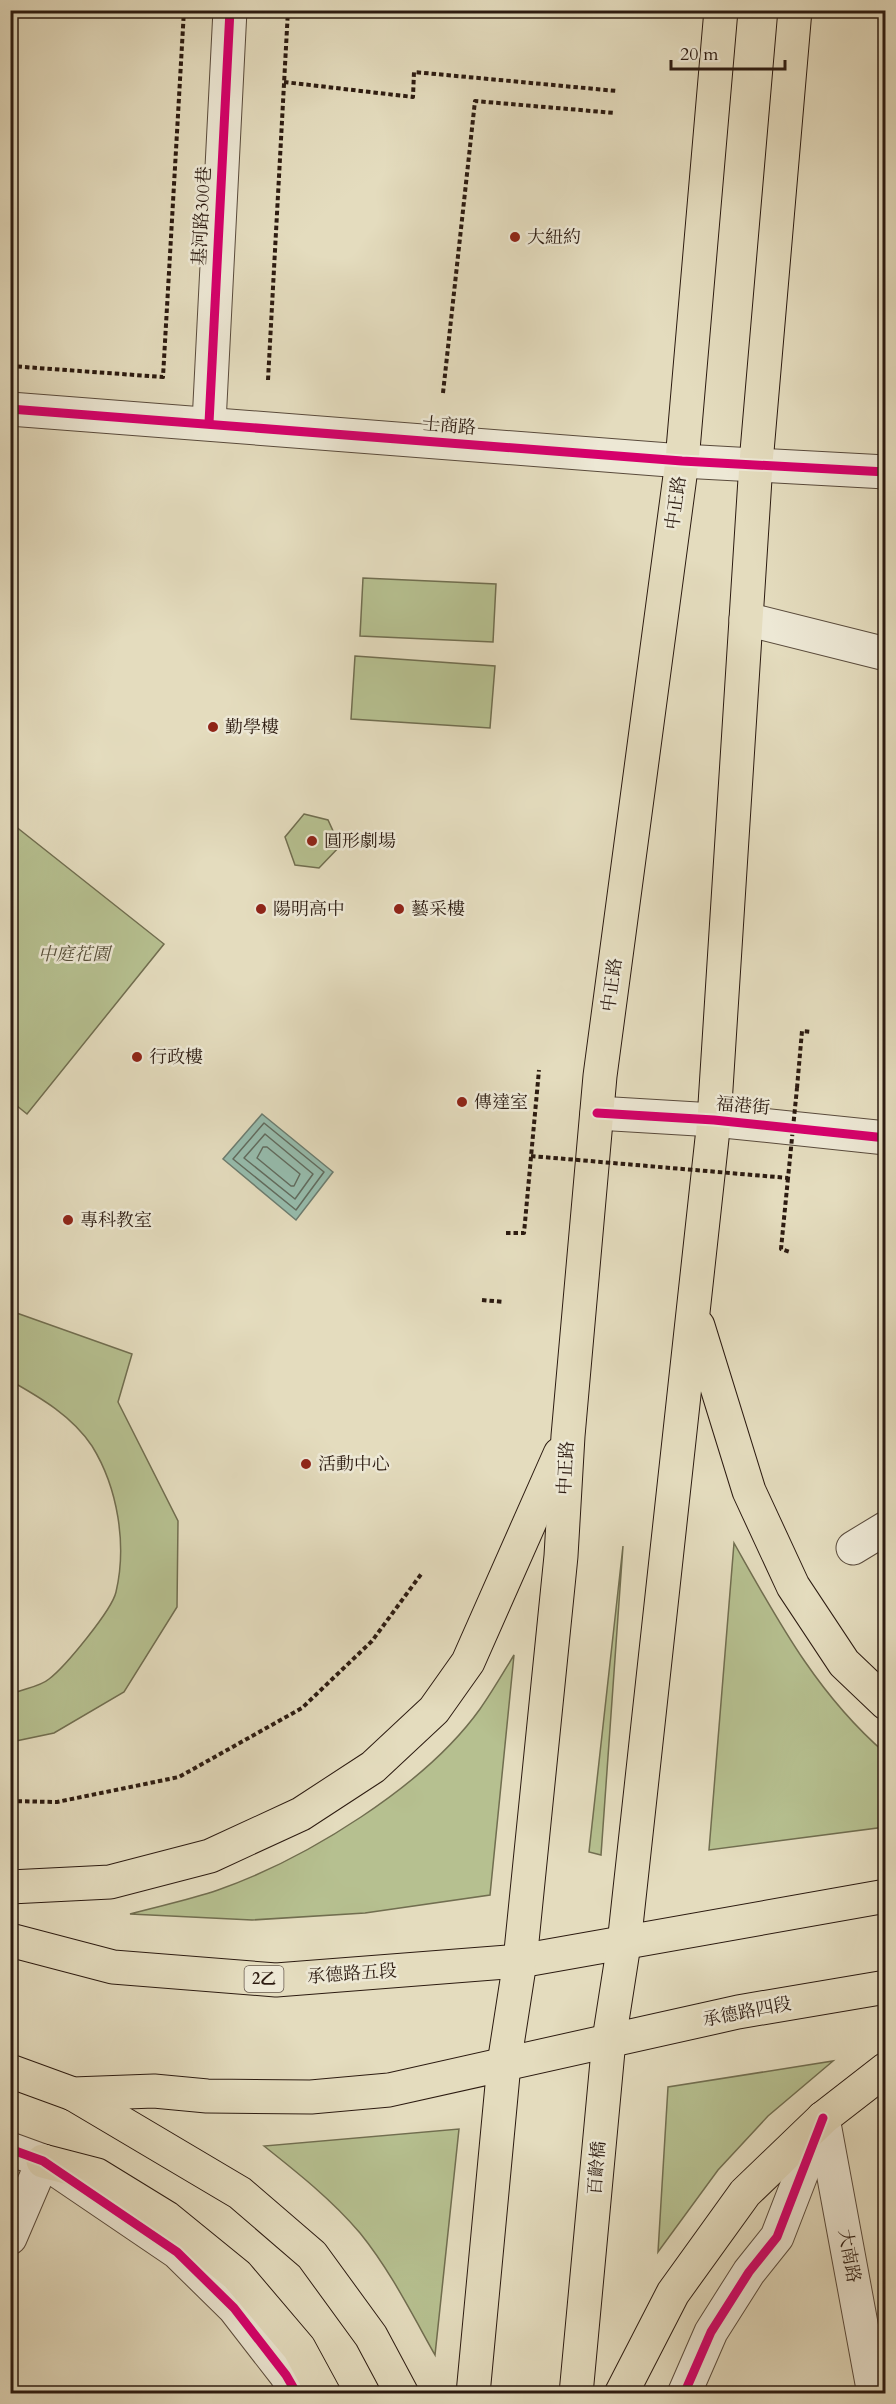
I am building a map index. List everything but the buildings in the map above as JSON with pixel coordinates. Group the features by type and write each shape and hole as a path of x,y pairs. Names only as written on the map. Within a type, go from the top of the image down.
{"main road":[{"name":"中正路","path":"520,1961 561,1556 568,1436 597,1113 682,461 721,10"},
{"path":"795,10 756,463 714,1120 624,1944 885,1896"},
{"path":"694,1312 749,1491 793,1586 844,1663 885,1702"},
{"path":"10,1887 110,1882 210,1856 301,1814 373,1767 434,1710 468,1662 568,1436"},
{"name":"承德路五段","path":"10,1940 113,1967 276,1980 520,1961 624,1944"},
{"name":"百齡橋","path":"576,2394 609,2040 624,1944"},
{"path":"473,2394 504,2064 520,1961"},
{"name":"承德路四段","path":"609,2040 738,2012 885,1987"},
{"path":"73,2094 154,2091 207,2096 311,2097 389,2090 609,2040"},
{"path":"621,2394 673,2293 745,2193 823,2118 885,2069"},
{"path":"10,2071 73,2094 240,2193 312,2254 371,2336 402,2394"},
{"path":"43,2161 97,2175 167,2218 237,2274 299,2348 324,2394"}],"street":[{"name":"基河路300巷","path":"209,423 230,10"},
{"name":"士商路","path":"10,409 682,461 756,463 885,472"},
{"path":"746,619 885,654"},
{"name":"福港街","path":"597,1113 714,1120 885,1138"},
{"path":"853,1548 885,1528"},
{"path":"684,2394 711,2332 749,2272 777,2237 823,2118"},
{"name":"大南路","path":"823,2118 876,2373"},
{"path":"10,2149 43,2161 177,2252 234,2308 286,2375 297,2394"},
{"path":"10,2238 43,2161"}],"path":[{"path":"10,366 163,377 184,10"},
{"path":"268,380 288,10"},
{"path":"284,82 412,97 414,72 617,91"},
{"path":"443,393 475,101 615,113"},
{"path":"790,1252 782,1249 802,1032 812,1032"},
{"path":"506,1233 524,1233 539,1070"},
{"path":"531,1156 788,1178"},
{"path":"482,1300 504,1302"},
{"path":"10,1802 57,1802 179,1777 302,1708 372,1641 422,1573"}],"green space":[{"path":"363,578 496,584 493,642 360,636"},
{"path":"355,656 495,666 490,728 351,719"},
{"name":"圓形劇場","path":"304,814 328,820 340,846 319,868 295,865 285,837"},
{"name":"中庭花園","path":"10,822 164,944 27,1114 11,1101"},
{"path":"11,1311 132,1354 118,1402 178,1521 177,1607 124,1692 54,1733 11,1742 11,1694 49,1679 87,1638 113,1600 121,1555 114,1498 101,1462 92,1446 65,1417 45,1401 11,1381"},
{"path":"734,1543 800,1655 839,1706 885,1753 885,1827 709,1850"},
{"path":"623,1546 601,1855 589,1852"},
{"path":"514,1655 490,1895 365,1913 252,1920 130,1914 207,1894 252,1876 325,1839 361,1817 396,1792 457,1738 480,1709"},
{"path":"833,2061 768,2116 718,2170 658,2252 668,2087"},
{"path":"459,2129 435,2355 391,2277 360,2233 326,2198 264,2146"}],"water":[{"path":"262,1114 333,1172 296,1220 223,1159"}],"cycle path":[{"path":"209,423 230,10"},
{"path":"10,409 682,461 886,472"},
{"path":"597,1113 714,1120 886,1138"},
{"path":"684,2394 711,2332 749,2272 777,2237 823,2118"},
{"path":"10,2149 43,2161 177,2252 234,2308 286,2375 297,2394"}],"place":[{"name":"大紐約","path":"515,237"},
{"name":"勤學樓","path":"213,727"},
{"name":"圓形劇場","path":"312,841"},
{"name":"陽明高中","path":"261,909"},
{"name":"藝采樓","path":"399,909"},
{"name":"行政樓","path":"137,1057"},
{"name":"傳達室","path":"462,1102"},
{"name":"專科教室","path":"68,1220"},
{"name":"活動中心","path":"306,1464"}]}
